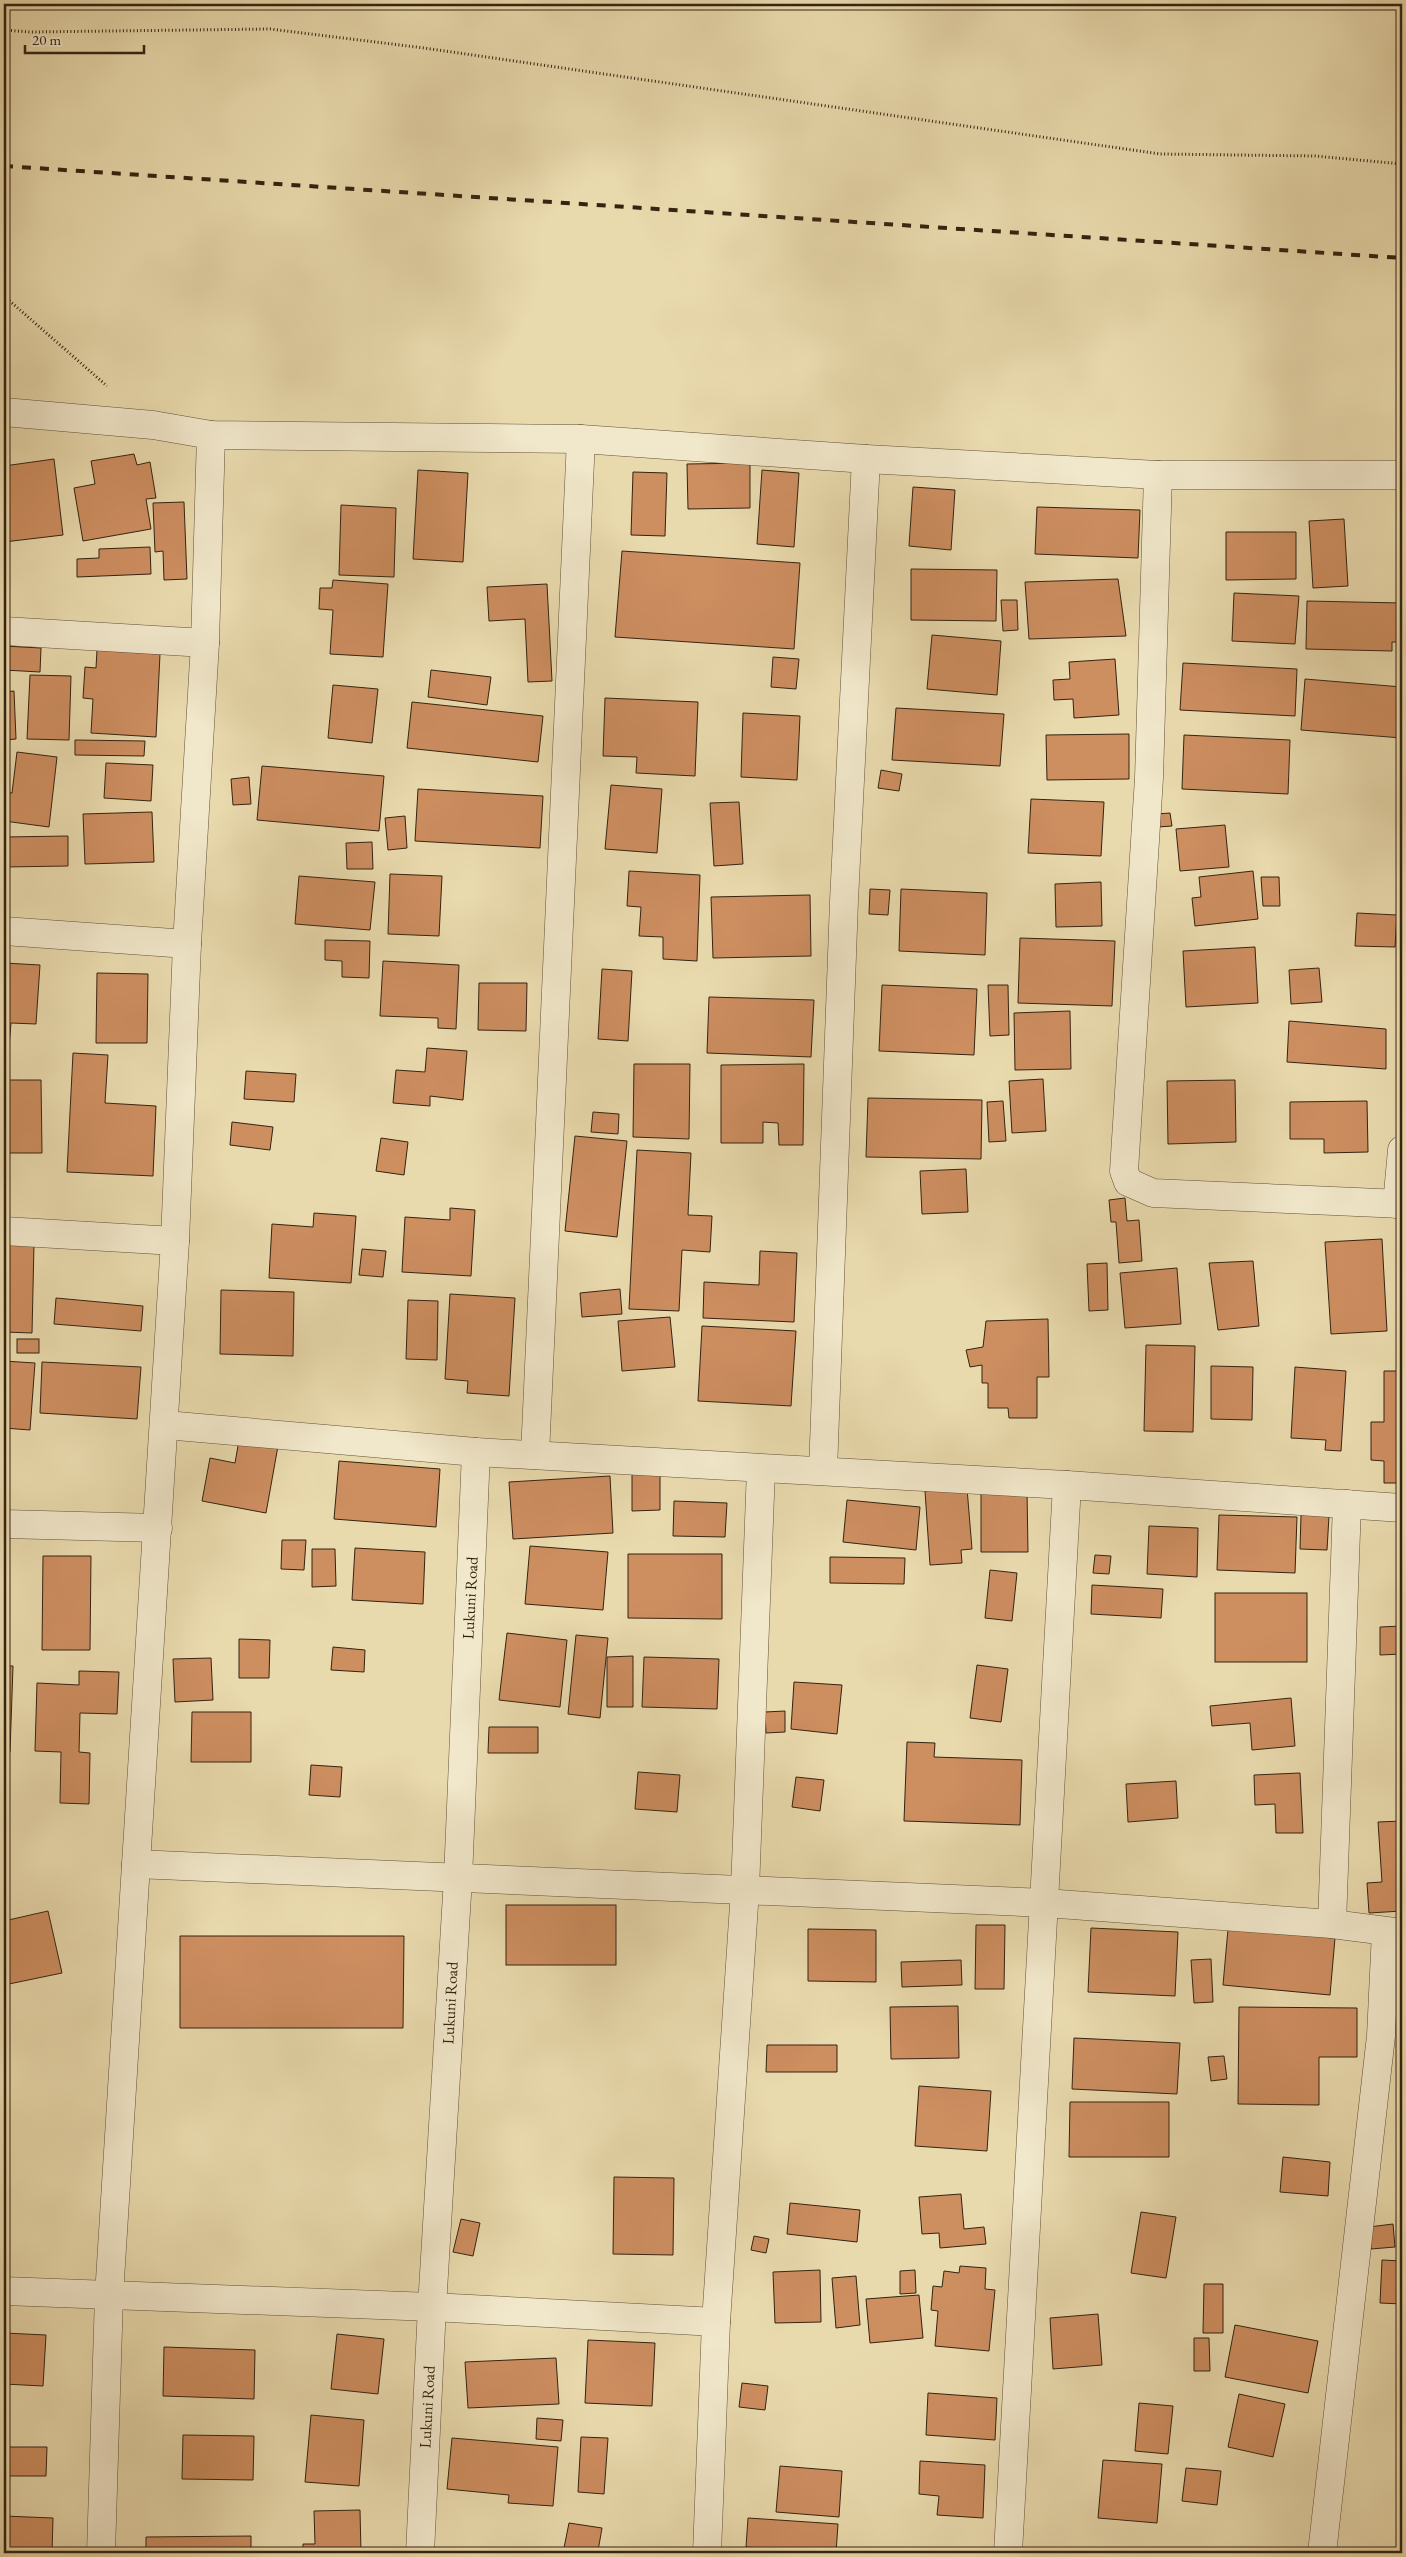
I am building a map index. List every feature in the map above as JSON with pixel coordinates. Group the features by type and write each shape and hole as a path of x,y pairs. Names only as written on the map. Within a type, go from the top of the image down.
{"street":[{"path":"4,412 153,425 211,435 581,439 866,459 1158,475 1402,475"},
{"path":"101,2553 109,2296 175,1241 187,944 205,643 211,435"},
{"path":"534,1455 581,439"},
{"path":"822,1471 844,901 866,459"},
{"path":"1158,475 1149,778 1124,1171 1128,1182 1153,1194 1400,1204 1402,1150"},
{"path":"4,631 205,643"},
{"path":"4,931 187,944"},
{"path":"4,1231 175,1241"},
{"path":"165,1424 476,1452 822,1471 1402,1508"},
{"name":"Lukuni Road","path":"420,2553 432,2307 458,1878 476,1452"},
{"path":"707,2553 716,2322 745,1890 761,1469"},
{"path":"1008,2553 1067,1486"},
{"path":"1332,1924 1347,1504"},
{"path":"4,1524 158,1528"},
{"path":"136,1864 1045,1903 1332,1924 1394,1932 1322,2553"},
{"path":"4,2291 432,2307 716,2322"}],"path":[{"path":"4,30 30,32 270,29 444,51 1160,154 1315,156 1402,164"},
{"path":"4,296 108,386"}],"building":[{"path":"134,454 137,465 150,462 156,498 146,499 151,529 83,541 74,488 95,484 91,461"},
{"path":"54,459 63,535 4,542 4,466"},
{"path":"750,463 750,508 688,509 687,464"},
{"path":"418,470 468,473 463,562 413,559"},
{"path":"762,470 799,473 794,547 757,544"},
{"path":"633,472 667,473 665,536 631,535"},
{"path":"913,487 955,490 951,550 909,546"},
{"path":"184,502 187,579 164,580 163,551 155,552 153,503"},
{"path":"341,505 396,508 394,577 339,575"},
{"path":"1037,507 1140,510 1138,558 1035,554"},
{"path":"1344,519 1348,586 1313,588 1309,521"},
{"path":"1226,532 1296,532 1296,579 1226,580"},
{"path":"150,547 151,574 77,577 77,559 99,558 99,549"},
{"path":"622,551 800,563 794,649 615,637"},
{"path":"911,569 997,570 996,621 911,620"},
{"path":"1118,579 1126,636 1029,639 1025,582"},
{"path":"333,580 388,584 383,657 330,654 333,610 319,609 320,588 332,588"},
{"path":"547,584 552,681 528,682 525,619 489,621 487,587"},
{"path":"1234,593 1299,596 1295,644 1232,641"},
{"path":"1001,600 1017,600 1018,630 1003,631"},
{"path":"1307,601 1402,603 1402,642 1392,642 1392,651 1306,649"},
{"path":"932,635 1001,641 997,695 927,689"},
{"path":"4,646 41,648 40,672 4,670"},
{"path":"97,650 160,654 156,737 91,733 93,699 83,698 85,667 96,668"},
{"path":"773,657 799,659 796,689 771,687"},
{"path":"1115,659 1119,715 1074,718 1073,699 1054,700 1053,680 1070,679 1069,662"},
{"path":"1183,663 1297,669 1295,716 1180,710"},
{"path":"431,670 491,677 487,705 428,697"},
{"path":"30,675 71,676 69,740 27,739"},
{"path":"1305,679 1402,687 1402,738 1301,730"},
{"path":"333,685 378,689 372,743 328,738"},
{"path":"14,691 16,739 4,740 4,692"},
{"path":"605,698 698,702 695,776 636,773 637,757 603,756"},
{"path":"412,702 543,716 538,762 407,748"},
{"path":"896,708 1004,714 1000,766 892,760"},
{"path":"743,713 800,716 797,780 741,777"},
{"path":"1129,734 1129,779 1047,780 1046,735"},
{"path":"1184,735 1290,740 1288,794 1182,789"},
{"path":"75,740 145,741 144,756 75,755"},
{"path":"17,752 57,757 49,827 4,821 4,792 12,793"},
{"path":"106,763 153,765 151,801 104,798"},
{"path":"262,766 384,776 379,831 257,820"},
{"path":"881,770 902,774 899,791 878,788"},
{"path":"249,777 251,804 233,805 231,779"},
{"path":"611,785 662,789 657,853 605,849"},
{"path":"418,789 543,796 540,848 415,841"},
{"path":"1031,799 1104,802 1101,856 1028,853"},
{"path":"739,802 743,864 714,866 710,803"},
{"path":"152,812 154,862 85,864 83,814"},
{"path":"1170,813 1172,826 1158,827 1156,814"},
{"path":"405,816 407,848 388,850 385,818"},
{"path":"1225,825 1229,867 1180,871 1176,829"},
{"path":"68,836 68,866 4,867 4,837"},
{"path":"372,842 373,869 347,869 346,843"},
{"path":"629,871 700,875 697,961 663,959 663,937 639,936 641,907 627,906"},
{"path":"1253,871 1258,919 1195,926 1192,898 1201,897 1199,877"},
{"path":"390,874 442,876 439,936 388,934"},
{"path":"299,876 375,882 370,930 295,924"},
{"path":"1261,877 1279,877 1280,906 1263,906"},
{"path":"1101,882 1102,926 1056,927 1055,884"},
{"path":"870,889 890,890 888,915 869,914"},
{"path":"901,889 987,893 985,955 899,951"},
{"path":"810,895 811,956 713,958 711,897"},
{"path":"1357,913 1397,915 1395,947 1355,946"},
{"path":"1020,938 1115,941 1112,1006 1018,1003"},
{"path":"325,940 370,941 369,978 342,977 342,961 325,960"},
{"path":"1255,947 1258,1003 1186,1007 1183,951"},
{"path":"383,961 459,965 456,1029 438,1028 438,1018 380,1016"},
{"path":"4,963 40,965 36,1024 11,1023 9,1047 4,1046"},
{"path":"1319,968 1322,1002 1291,1004 1289,970"},
{"path":"602,969 632,971 628,1041 598,1039"},
{"path":"97,973 148,974 147,1043 96,1043"},
{"path":"479,983 527,983 526,1031 478,1030"},
{"path":"882,985 977,989 974,1055 879,1051"},
{"path":"988,985 1008,985 1009,1035 990,1036"},
{"path":"709,997 814,1000 811,1057 707,1053"},
{"path":"1070,1011 1071,1069 1015,1070 1014,1013"},
{"path":"1289,1021 1386,1029 1386,1069 1287,1062"},
{"path":"427,1048 467,1051 463,1100 430,1096 430,1106 393,1103 396,1070 425,1072"},
{"path":"73,1053 108,1055 105,1103 156,1106 153,1176 67,1172"},
{"path":"634,1064 690,1064 689,1139 633,1137"},
{"path":"804,1064 803,1145 779,1145 778,1123 763,1122 763,1143 721,1143 721,1065"},
{"path":"246,1071 296,1074 294,1102 244,1099"},
{"path":"1043,1079 1046,1131 1012,1133 1009,1081"},
{"path":"4,1080 41,1080 42,1153 4,1153"},
{"path":"1235,1080 1236,1142 1168,1144 1167,1081"},
{"path":"868,1098 982,1100 981,1159 866,1157"},
{"path":"1003,1101 1006,1141 989,1142 987,1102"},
{"path":"1367,1101 1368,1152 1324,1153 1324,1139 1290,1139 1290,1102"},
{"path":"593,1112 619,1114 618,1134 591,1132"},
{"path":"232,1122 273,1127 270,1150 230,1145"},
{"path":"575,1136 627,1141 617,1237 565,1231"},
{"path":"381,1138 408,1142 404,1175 376,1171"},
{"path":"637,1150 691,1153 688,1215 712,1216 710,1252 682,1250 679,1311 629,1309"},
{"path":"966,1169 968,1212 922,1214 920,1171"},
{"path":"1125,1198 1127,1221 1139,1220 1142,1261 1119,1263 1116,1222 1111,1222 1109,1200"},
{"path":"450,1208 475,1210 471,1276 402,1272 405,1217 450,1220"},
{"path":"314,1213 356,1216 351,1283 269,1278 272,1224 313,1227"},
{"path":"1382,1239 1387,1331 1331,1334 1325,1242"},
{"path":"4,1243 34,1244 32,1333 4,1332"},
{"path":"362,1249 386,1251 383,1277 359,1275"},
{"path":"760,1251 797,1253 794,1322 703,1318 704,1282 759,1285"},
{"path":"1253,1261 1259,1326 1218,1330 1209,1263"},
{"path":"1107,1263 1108,1310 1089,1311 1087,1264"},
{"path":"1177,1268 1181,1324 1125,1328 1120,1273"},
{"path":"620,1289 622,1314 582,1317 580,1293"},
{"path":"221,1290 294,1292 293,1356 220,1354"},
{"path":"450,1294 515,1298 509,1396 467,1393 468,1381 445,1379"},
{"path":"56,1298 143,1306 141,1331 54,1324"},
{"path":"408,1300 438,1301 437,1360 406,1359"},
{"path":"670,1317 675,1367 622,1371 618,1321"},
{"path":"1048,1319 1049,1377 1037,1377 1037,1418 1009,1418 1008,1408 988,1408 988,1383 982,1383 982,1365 970,1367 966,1350 983,1347 986,1321"},
{"path":"702,1326 796,1331 791,1406 698,1401"},
{"path":"17,1339 39,1339 39,1353 17,1353"},
{"path":"1146,1345 1195,1346 1193,1432 1144,1431"},
{"path":"4,1361 35,1363 30,1430 4,1428"},
{"path":"42,1362 141,1367 137,1419 40,1413"},
{"path":"1211,1366 1253,1367 1252,1420 1211,1419"},
{"path":"1295,1367 1346,1371 1341,1451 1325,1450 1326,1440 1291,1438"},
{"path":"1384,1371 1402,1371 1402,1483 1384,1483 1384,1461 1371,1460 1371,1422 1384,1422"},
{"path":"239,1440 278,1446 266,1513 202,1501 210,1458 235,1463"},
{"path":"339,1461 440,1469 436,1527 334,1519"},
{"path":"632,1474 660,1474 660,1510 632,1511"},
{"path":"610,1476 613,1533 513,1539 509,1482"},
{"path":"967,1488 972,1549 961,1550 962,1563 930,1565 925,1491"},
{"path":"1027,1490 1028,1552 981,1552 981,1491"},
{"path":"847,1500 920,1507 916,1550 843,1542"},
{"path":"674,1501 727,1503 725,1537 673,1536"},
{"path":"1219,1515 1297,1517 1295,1573 1217,1570"},
{"path":"1301,1515 1329,1516 1327,1550 1300,1549"},
{"path":"1149,1526 1198,1528 1197,1577 1147,1574"},
{"path":"282,1540 306,1540 304,1570 281,1569"},
{"path":"530,1546 608,1552 603,1610 525,1604"},
{"path":"355,1548 425,1552 423,1604 352,1600"},
{"path":"312,1549 335,1549 336,1586 312,1587"},
{"path":"628,1554 722,1554 722,1619 628,1618"},
{"path":"1095,1555 1111,1556 1109,1574 1093,1573"},
{"path":"43,1556 91,1556 90,1650 42,1650"},
{"path":"830,1557 905,1558 904,1584 830,1583"},
{"path":"990,1570 1017,1573 1012,1621 985,1618"},
{"path":"1092,1585 1163,1589 1161,1618 1091,1614"},
{"path":"1215,1593 1307,1593 1307,1662 1215,1662"},
{"path":"1402,1626 1402,1654 1380,1655 1380,1627"},
{"path":"507,1633 567,1640 560,1707 499,1700"},
{"path":"576,1635 608,1638 600,1718 568,1714"},
{"path":"239,1639 270,1640 269,1678 239,1678"},
{"path":"333,1647 365,1650 364,1672 331,1670"},
{"path":"633,1656 633,1707 607,1707 607,1657"},
{"path":"644,1657 719,1659 717,1709 642,1707"},
{"path":"211,1658 213,1700 175,1702 173,1659"},
{"path":"977,1665 1008,1669 1001,1722 970,1718"},
{"path":"4,1666 13,1666 10,1752 4,1751"},
{"path":"79,1671 119,1672 117,1714 80,1713 79,1752 90,1753 89,1804 60,1803 61,1752 35,1751 37,1683 79,1685"},
{"path":"794,1682 842,1685 837,1734 791,1729"},
{"path":"1291,1698 1295,1746 1252,1750 1250,1723 1212,1726 1210,1706"},
{"path":"785,1711 785,1732 766,1733 765,1712"},
{"path":"192,1712 251,1712 251,1762 191,1762"},
{"path":"489,1727 538,1727 538,1753 488,1753"},
{"path":"907,1742 935,1743 934,1757 1022,1760 1020,1825 904,1821"},
{"path":"311,1765 342,1767 340,1797 309,1795"},
{"path":"638,1772 680,1775 677,1812 635,1809"},
{"path":"1300,1773 1303,1833 1276,1833 1275,1804 1255,1805 1254,1775"},
{"path":"796,1777 824,1780 820,1811 792,1807"},
{"path":"1176,1781 1178,1818 1128,1822 1126,1784"},
{"path":"1402,1821 1402,1911 1369,1913 1367,1883 1382,1882 1378,1822"},
{"path":"506,1905 616,1905 616,1965 506,1965"},
{"path":"48,1911 62,1973 4,1985 4,1921"},
{"path":"976,1925 1005,1925 1004,1989 975,1989"},
{"path":"1091,1928 1178,1932 1175,1996 1088,1992"},
{"path":"808,1929 876,1930 876,1982 808,1981"},
{"path":"1228,1929 1335,1938 1330,1995 1223,1985"},
{"path":"180,1936 404,1936 403,2028 180,2028"},
{"path":"1211,1959 1213,2002 1194,2003 1191,1960"},
{"path":"961,1960 962,1985 902,1987 901,1962"},
{"path":"958,2006 959,2058 891,2059 890,2007"},
{"path":"1239,2007 1357,2008 1357,2057 1319,2057 1319,2105 1238,2104"},
{"path":"1074,2038 1180,2043 1177,2094 1072,2089"},
{"path":"767,2045 837,2045 837,2072 766,2072"},
{"path":"1224,2056 1227,2079 1211,2081 1208,2057"},
{"path":"919,2086 991,2091 987,2151 915,2146"},
{"path":"1070,2102 1169,2102 1169,2157 1069,2157"},
{"path":"1283,2157 1330,2162 1328,2196 1280,2192"},
{"path":"614,2177 674,2178 673,2255 613,2254"},
{"path":"961,2194 964,2229 984,2227 986,2244 940,2248 939,2233 922,2234 919,2197"},
{"path":"790,2203 860,2210 857,2242 787,2234"},
{"path":"1141,2212 1176,2217 1166,2278 1131,2273"},
{"path":"461,2219 480,2223 473,2256 453,2252"},
{"path":"1393,2224 1395,2247 1371,2249 1369,2227"},
{"path":"754,2236 769,2239 766,2253 751,2250"},
{"path":"1382,2260 1402,2261 1402,2304 1380,2303"},
{"path":"960,2266 986,2268 985,2289 995,2290 989,2351 935,2346 938,2311 931,2310 933,2286 942,2287 944,2271 959,2273"},
{"path":"820,2270 821,2322 775,2323 773,2272"},
{"path":"915,2270 916,2293 900,2294 900,2271"},
{"path":"856,2276 860,2325 836,2328 832,2278"},
{"path":"1204,2284 1223,2284 1223,2333 1203,2333"},
{"path":"919,2295 923,2338 870,2343 866,2299"},
{"path":"1098,2314 1102,2365 1053,2369 1050,2318"},
{"path":"1235,2325 1318,2341 1308,2393 1225,2377"},
{"path":"4,2333 46,2335 43,2386 4,2384"},
{"path":"337,2334 384,2339 378,2394 331,2389"},
{"path":"1194,2338 1209,2338 1210,2371 1194,2371"},
{"path":"588,2340 655,2343 652,2406 585,2403"},
{"path":"164,2347 255,2350 254,2399 163,2396"},
{"path":"556,2358 559,2404 468,2408 465,2362"},
{"path":"742,2383 768,2386 765,2410 739,2407"},
{"path":"928,2393 997,2398 995,2440 926,2435"},
{"path":"1239,2394 1285,2404 1273,2457 1228,2447"},
{"path":"1139,2403 1173,2406 1168,2454 1135,2451"},
{"path":"311,2415 364,2420 359,2486 305,2482"},
{"path":"537,2418 563,2420 561,2441 536,2439"},
{"path":"183,2435 254,2436 253,2480 182,2479"},
{"path":"581,2437 608,2438 604,2494 578,2492"},
{"path":"452,2438 558,2447 553,2506 508,2503 509,2495 447,2489"},
{"path":"4,2447 47,2447 46,2476 4,2476"},
{"path":"1103,2460 1162,2464 1157,2523 1098,2518"},
{"path":"920,2461 985,2465 983,2518 937,2515 939,2496 919,2494"},
{"path":"780,2466 842,2471 839,2517 776,2512"},
{"path":"1186,2468 1221,2471 1217,2505 1182,2501"},
{"path":"360,2510 361,2553 303,2553 303,2544 315,2544 314,2511"},
{"path":"4,2516 53,2518 52,2553 4,2553"},
{"path":"748,2518 838,2524 836,2553 746,2547"},
{"path":"569,2523 602,2528 598,2551 608,2553 563,2553"},
{"path":"251,2536 251,2553 146,2553 146,2537"},
{"path":"470,2548 543,2553 469,2553"}],"railway":[{"path":"4,166 1402,258"}]}
